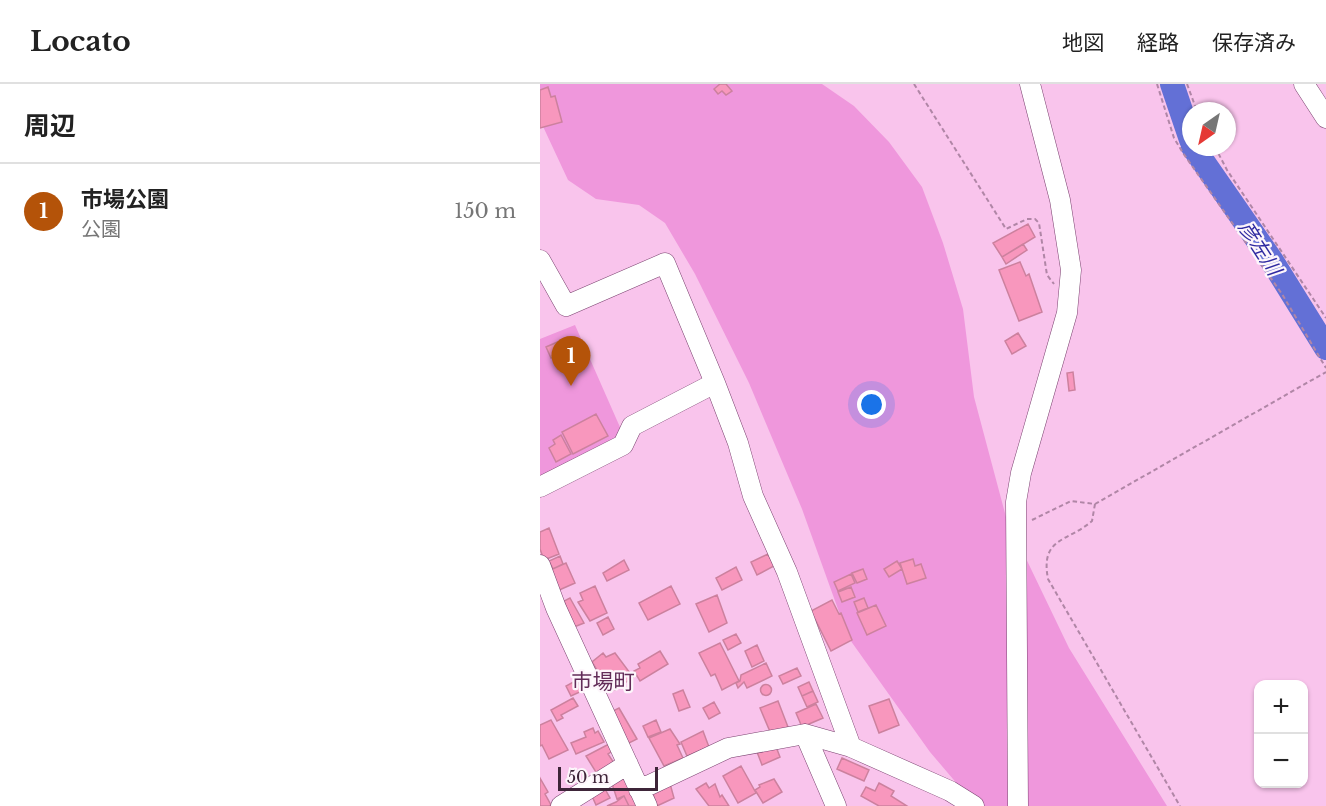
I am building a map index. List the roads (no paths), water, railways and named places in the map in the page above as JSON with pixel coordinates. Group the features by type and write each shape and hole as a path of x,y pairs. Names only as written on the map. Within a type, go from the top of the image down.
{"street":[{"path":"1018,806 1016,502 1021,473 1070,295 1069,248 1060,200 1030,84"},
{"path":"1304,84 1326,118"},
{"path":"540,260 566,306 665,263 715,383 738,443 753,496 787,572 851,747"},
{"path":"540,487 623,445 632,426 715,383"},
{"path":"540,565 555,608 643,798 728,748 805,734 851,747 950,791 974,806"},
{"path":"805,734 836,806"},
{"path":"561,806 628,764"}],"waterway":[{"name":"彦左川","path":"1172,84 1182,113"},
{"name":"彦左川","path":"1199,156 1272,261 1326,348"}],"place":[{"name":"市場公園","path":"571,386"}],"district":[{"name":"市場町","path":"603,682"}]}
